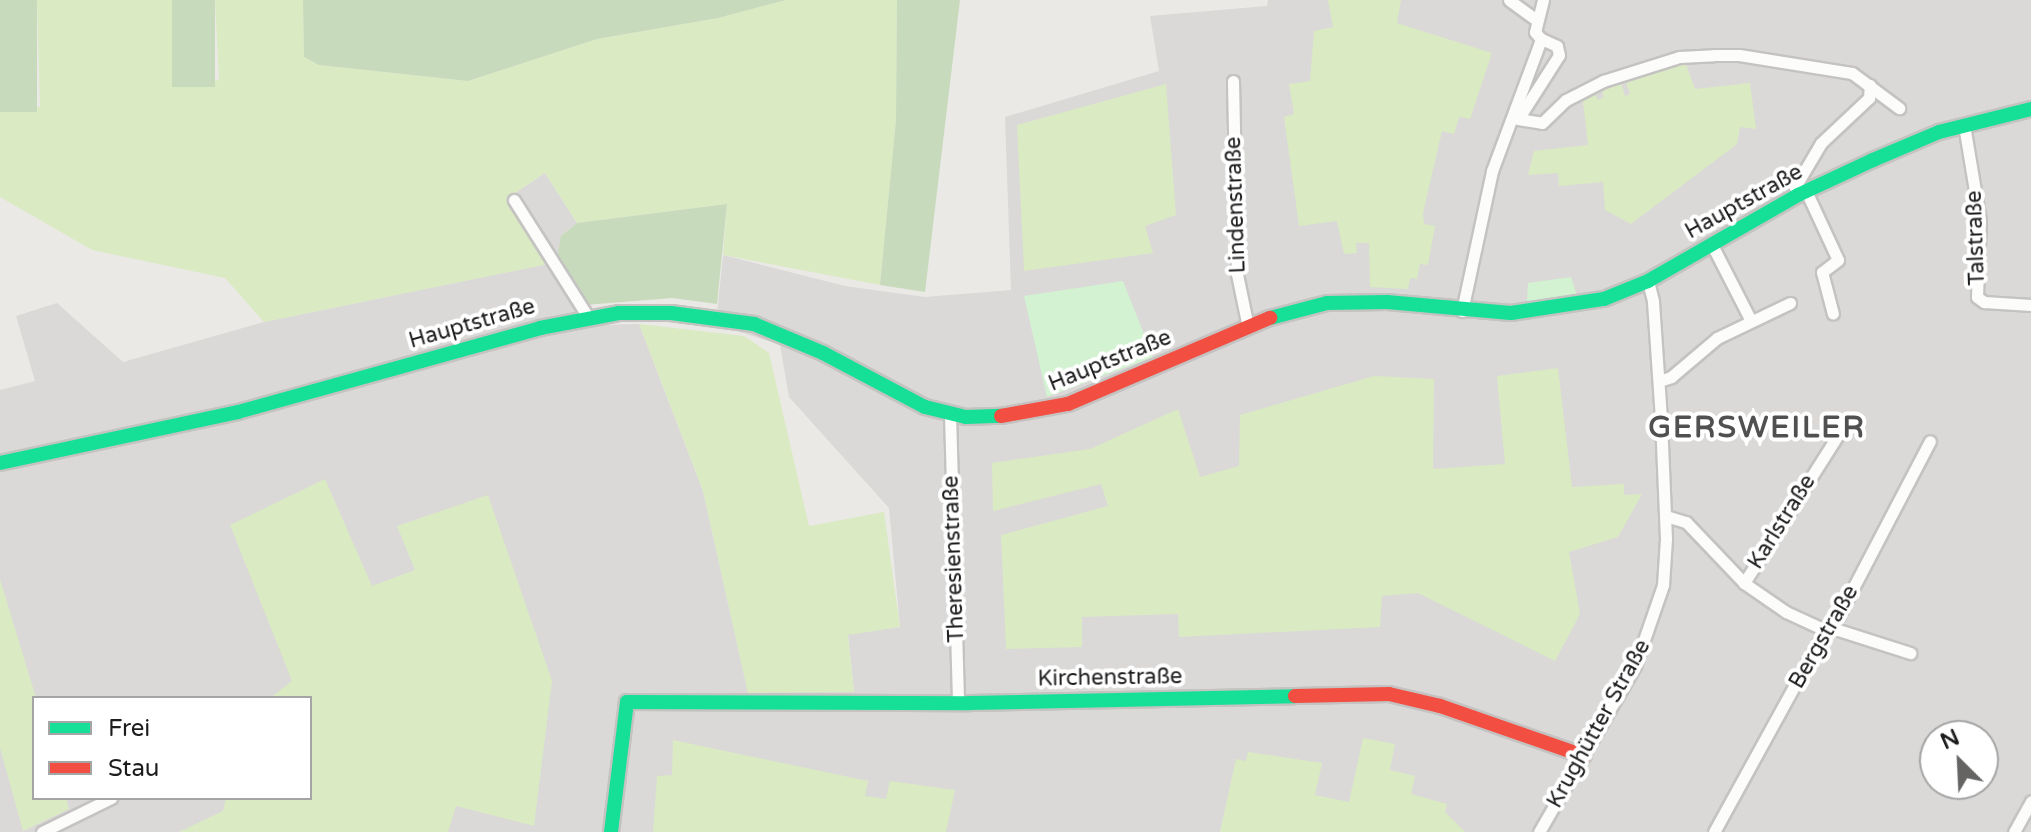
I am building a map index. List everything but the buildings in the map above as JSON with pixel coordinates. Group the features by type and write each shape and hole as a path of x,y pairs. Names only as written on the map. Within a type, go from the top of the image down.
{"main road":[{"name":"Hauptstraße","path":"0,463 238,412 588,317 671,313 754,324 823,353 906,399 950,414 997,418 1068,404 1279,314 1327,303 1387,302 1511,313 1563,308 1604,299 1648,281 1802,193 1917,141 1964,125 2031,109"},
{"name":"Kirchenstraße","path":"611,832 627,702 958,703 1389,694 1440,706 1584,756"}],"street":[{"path":"1509,0 1537,20"},
{"path":"1516,120 1559,55 1557,46 1541,39 1535,32 1543,0"},
{"path":"1462,311 1492,171 1516,120 1541,39"},
{"path":"1516,120 1542,123 1579,91 1679,57 1739,55 1852,73 1899,108"},
{"name":"Lindenstraße","path":"1233,81 1237,274 1248,327"},
{"path":"1833,314 1822,272 1838,260 1802,193 1795,187 1821,143 1869,98 1870,85"},
{"name":"Talstraße","path":"1964,125 1980,221 1977,297 1984,302 2031,305"},
{"path":"514,200 588,317"},
{"path":"1712,245 1751,321"},
{"name":"Krughütter Straße","path":"1539,832 1635,666 1652,627 1663,585 1666,516 1653,301 1648,281"},
{"path":"1659,381 1671,377 1717,338 1790,303"},
{"name":"Theresienstraße","path":"950,414 958,703"},
{"name":"Karlstraße","path":"1744,583 1847,421"},
{"name":"Bergstraße","path":"1714,832 1825,630 1839,615 1930,441"},
{"path":"1666,516 1686,522 1744,583 1786,612 1825,630 1838,630 1910,653"},
{"path":"42,832 107,800"},
{"path":"2014,832 2031,801"}],"shaded area":[{"path":"1268,0 2031,0 2031,832 0,832 0,390 35,381 16,316 57,303 123,362 264,322 547,264 506,199 545,173 577,223 561,236 585,305 598,325 639,324 703,491 748,692 854,692 848,634 900,627 889,508 789,397 780,345 716,324 723,255 845,286 925,297 1011,290 1005,117 1159,71 1150,16 1267,6"}],"green space":[{"path":"0,0 37,0 37,112 0,112"},
{"path":"37,0 172,0 178,87 219,80 215,0 303,0 304,57 319,65 468,81 597,39 718,18 786,0 897,0 896,120 880,285 723,255 727,204 577,223 545,173 506,199 548,264 264,322 225,278 92,250 0,197 0,112 40,107"},
{"path":"172,0 215,0 215,87 172,87"},
{"path":"303,0 786,0 718,18 597,39 468,81 319,65 304,57"},
{"path":"897,0 960,0 925,292 880,285 896,120"},
{"path":"1328,0 1401,0 1397,23 1492,53 1470,119 1459,117 1454,134 1442,131 1423,213 1424,224 1435,226 1428,265 1420,264 1417,279 1410,278 1408,289 1370,287 1369,243 1356,243 1357,253 1344,254 1337,221 1299,226 1284,117 1294,114 1289,84 1310,81 1314,31 1333,27"},
{"path":"1685,62 1695,89 1750,83 1756,129 1740,127 1737,144 1631,224 1605,210 1603,182 1559,186 1558,173 1528,175 1534,151 1588,145 1582,93 1593,89 1598,100 1604,97 1600,87 1620,80 1625,96 1630,94 1625,79"},
{"path":"1166,84 1176,215 1145,226 1153,253 1024,271 1017,125"},
{"path":"727,204 717,304 672,298 585,305 557,259 561,236 577,223"},
{"path":"1571,277 1577,296 1527,303 1528,283"},
{"path":"1123,281 1153,357 1047,397 1024,296"},
{"path":"639,324 744,336 769,353 809,526 884,512 900,627 848,635 854,692 748,693 703,491"},
{"path":"1558,368 1572,487 1624,484 1624,495 1642,494 1618,537 1569,552 1580,614 1555,661 1418,593 1382,596 1380,627 1179,637 1178,614 1082,617 1082,647 1006,649 1001,535 1108,506 1101,484 993,511 992,463 1090,449 1178,409 1200,477 1239,466 1240,415 1374,376 1434,379 1433,469 1505,464 1497,376"},
{"path":"325,479 372,586 415,570 397,526 488,495 552,681 534,826 456,806 448,832 179,832 223,811 226,800 312,800 312,696 273,696 292,681 230,525"},
{"path":"0,579 35,696 32,696 32,800 67,800 69,809 23,831 0,748"},
{"path":"1363,738 1395,744 1390,770 1415,776 1411,794 1447,804 1445,812 1465,832 1220,832 1236,759 1246,761 1248,752 1322,763 1315,795 1349,802"},
{"path":"673,740 868,781 865,796 886,799 890,781 955,790 946,832 653,832 657,776 672,775"}],"traffic: fast":[{"path":"1270,318 1327,303 1387,302 1511,313 1604,299 1648,281 1798,195 1873,160 1939,132 2031,109"},
{"path":"0,463 238,412 540,328 619,313 671,313 754,324 823,353 925,407 966,417 1001,416"},
{"path":"611,832 627,702 970,703 1295,696"}],"traffic: jam":[{"path":"1001,416 1068,404 1270,318"},
{"path":"1295,696 1389,694 1440,706 1584,756"}],"district":[{"name":"GERSWEILER","path":"1757,428"}]}
